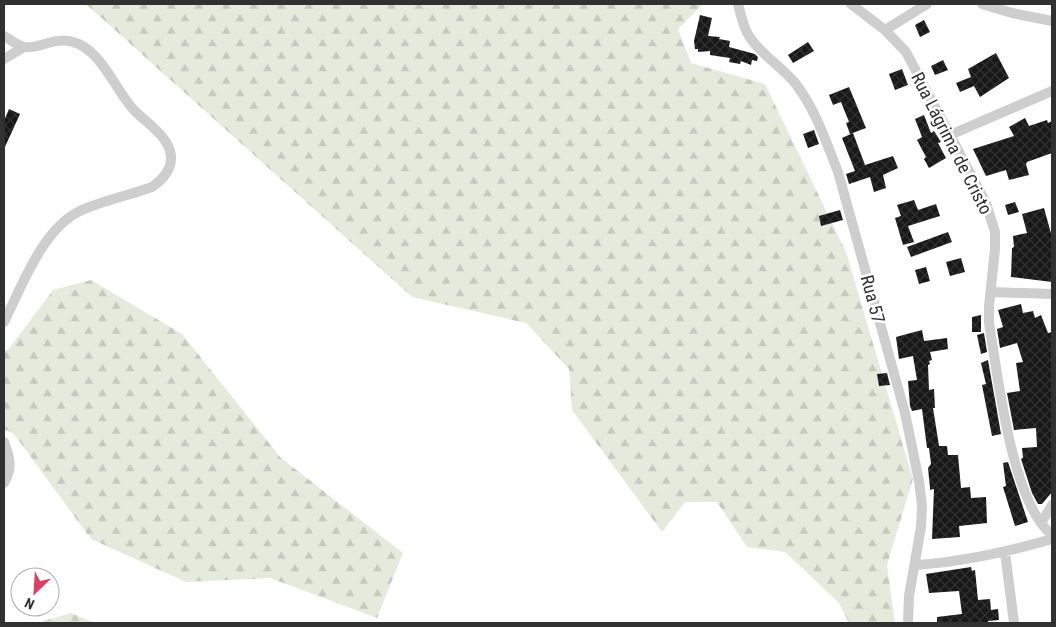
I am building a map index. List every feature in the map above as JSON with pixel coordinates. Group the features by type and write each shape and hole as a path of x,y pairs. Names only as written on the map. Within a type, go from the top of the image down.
{"street":[{"name":"Rua 57","path":"738,4 742,23 749,36 794,82 810,106 838,172 905,413 919,481 922,506 916,565 909,596 908,623"},
{"name":"Rua Lágrima de Cristo","path":"851,4 885,30 906,52 986,202 995,232 989,323 1014,460 1032,509 1052,537"},
{"path":"885,30 927,4"},
{"path":"982,4 1012,13 1052,21"},
{"path":"4,36 24,47 33,47 50,41 62,40 74,42 87,48 97,58 132,109 165,140 171,156 166,174 152,187 82,210 66,219 49,236 4,322"},
{"path":"4,59 24,47"},
{"path":"950,135 1052,91"},
{"path":"991,292 1052,294"},
{"path":"4,442 11,469 4,483"},
{"path":"1041,523 1052,505"},
{"path":"916,565 973,559 1005,552 1052,537"},
{"path":"1005,552 1014,623"}],"green space":[{"path":"86,4 703,4 678,29 691,63 765,84 846,252 913,479 887,565 895,623 849,623 839,603 785,552 747,547 717,502 685,502 662,532 572,410 569,369 526,323 412,297"},
{"path":"91,280 182,334 281,458 403,553 377,618 270,578 186,582 91,539 14,434 4,429 4,350 8,350 53,290"},
{"path":"71,613 95,623 41,623"}],"building":[{"path":"700,15 712,18 708,36 720,37 719,39 730,41 729,47 755,54 758,57 757,61 752,60 751,65 741,61 740,64 729,62 730,58 710,55 710,51 698,52 698,49 695,49 694,41"},
{"path":"924,20 930,32 920,37 915,25"},
{"path":"808,42 814,51 793,63 788,55"},
{"path":"996,53 1009,78 980,97 974,86 960,92 956,83 971,77 968,69"},
{"path":"943,60 948,70 935,75 931,66"},
{"path":"902,69 908,85 895,90 889,74"},
{"path":"849,87 866,128 850,134 846,123 849,122 841,102 833,105 829,95"},
{"path":"9,109 20,114 4,149 4,121"},
{"path":"924,115 931,133 934,131 941,142 938,143 946,158 929,168 924,159 926,157 917,140 922,137 915,119"},
{"path":"1025,118 1029,126 1047,120 1048,123 1052,121 1052,153 1027,162 1029,175 1009,180 1006,170 986,176 973,149 1014,136 1009,127"},
{"path":"814,130 819,144 808,148 803,134"},
{"path":"853,133 865,165 893,156 898,168 883,175 886,188 874,192 870,177 849,184 846,174 855,171 842,138"},
{"path":"914,200 918,210 936,204 940,216 908,226 914,242 903,245 895,218 901,216 897,205"},
{"path":"1015,202 1019,212 1008,215 1005,205"},
{"path":"1044,208 1052,237 1052,282 1011,277 1012,248 1014,247 1013,236 1027,233 1022,214"},
{"path":"840,210 843,220 821,226 819,216"},
{"path":"948,232 952,242 911,257 907,247"},
{"path":"961,258 965,272 950,276 946,262"},
{"path":"926,267 930,281 919,284 915,270"},
{"path":"1021,304 1023,313 1033,311 1035,318 1041,315 1048,333 1052,332 1052,492 1042,504 1038,504 1032,493 1021,459 1023,458 1022,448 1037,447 1036,428 1014,430 1007,393 1020,391 1016,363 1023,362 1017,343 1000,348 997,329 1003,327 998,310"},
{"path":"981,315 981,332 972,332 972,317"},
{"path":"922,330 924,341 947,338 948,349 930,352 932,360 929,361 930,364 928,365 929,390 934,389 935,408 933,408 939,446 947,446 948,455 958,455 961,488 970,487 971,498 986,497 987,523 959,526 960,537 932,539 934,489 930,490 928,468 931,464 929,448 927,448 922,409 912,411 910,406 908,381 917,380 913,356 899,359 896,337"},
{"path":"984,333 987,352 981,354 977,335"},
{"path":"988,360 1001,434 992,436 982,385 986,384 981,363"},
{"path":"887,373 890,385 879,386 877,374"},
{"path":"1008,462 1028,522 1015,526 1003,487 1006,486 1003,463"},
{"path":"971,567 972,571 975,570 978,600 990,599 991,610 998,609 999,620 988,621 988,623 937,623 937,617 962,614 959,591 929,593 926,574"}]}
